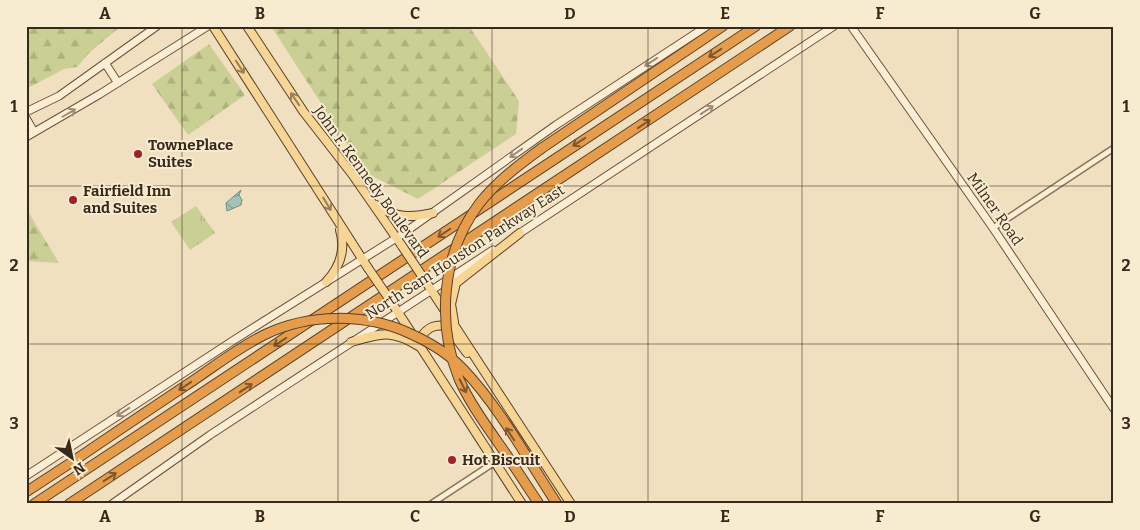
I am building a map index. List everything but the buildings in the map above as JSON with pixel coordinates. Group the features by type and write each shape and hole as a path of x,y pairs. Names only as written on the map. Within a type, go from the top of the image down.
{"highway":[{"path":"539,504 471,401 456,370 446,320 446,284 460,240 479,204 505,177 542,148 723,26"},
{"name":"North Sam Houston Parkway East","path":"34,504 756,26"},
{"name":"North Sam Houston Parkway East","path":"70,504 790,26"},
{"path":"26,492 265,335 301,323 348,318 377,322 407,332 436,346 463,368 490,403 557,504"}],"main road":[{"path":"26,112 59,96 158,26"},
{"path":"26,137 118,83 208,26"},
{"path":"213,26 286,138 337,221 422,348 522,504"},
{"name":"John F. Kennedy Boulevard","path":"247,26 303,112 374,203 571,504"},
{"path":"26,476 397,237 556,125 707,26"},
{"name":"North Sam Houston Parkway East","path":"112,504 202,440 834,26"},
{"name":"Milner Road","path":"851,26 993,228 1114,408"},
{"path":"105,63 118,83"},
{"path":"26,118 34,132"},
{"path":"374,203 398,216 414,218 433,213"},
{"path":"326,282 334,273 343,252 344,241 337,221"},
{"path":"455,327 451,304 456,283 520,233"},
{"path":"422,348 420,336 424,332 438,324 447,326 474,364 490,379"},
{"path":"351,342 383,333 400,337 422,348"}],"street":[{"path":"993,228 1114,148"},
{"path":"431,504 495,462"}],"green space":[{"path":"26,26 121,26 89,53 77,67 64,69 26,89"},
{"path":"271,26 469,26 519,101 516,134 418,199 366,173"},
{"path":"209,44 245,95 188,135 152,84"},
{"path":"196,206 215,233 190,250 171,222"},
{"path":"26,208 59,263 26,261"},
{"path":"195,213 207,231 199,237 187,219"},
{"path":"184,220 196,239 188,244 176,226"}],"water":[{"path":"241,190 239,195 242,200 241,205 227,211 226,203"}],"place":[{"name":"TownePlace Suites","path":"138,154"},
{"name":"Fairfield Inn and Suites","path":"73,200"},
{"name":"Hot Biscuit","path":"452,460"}]}
